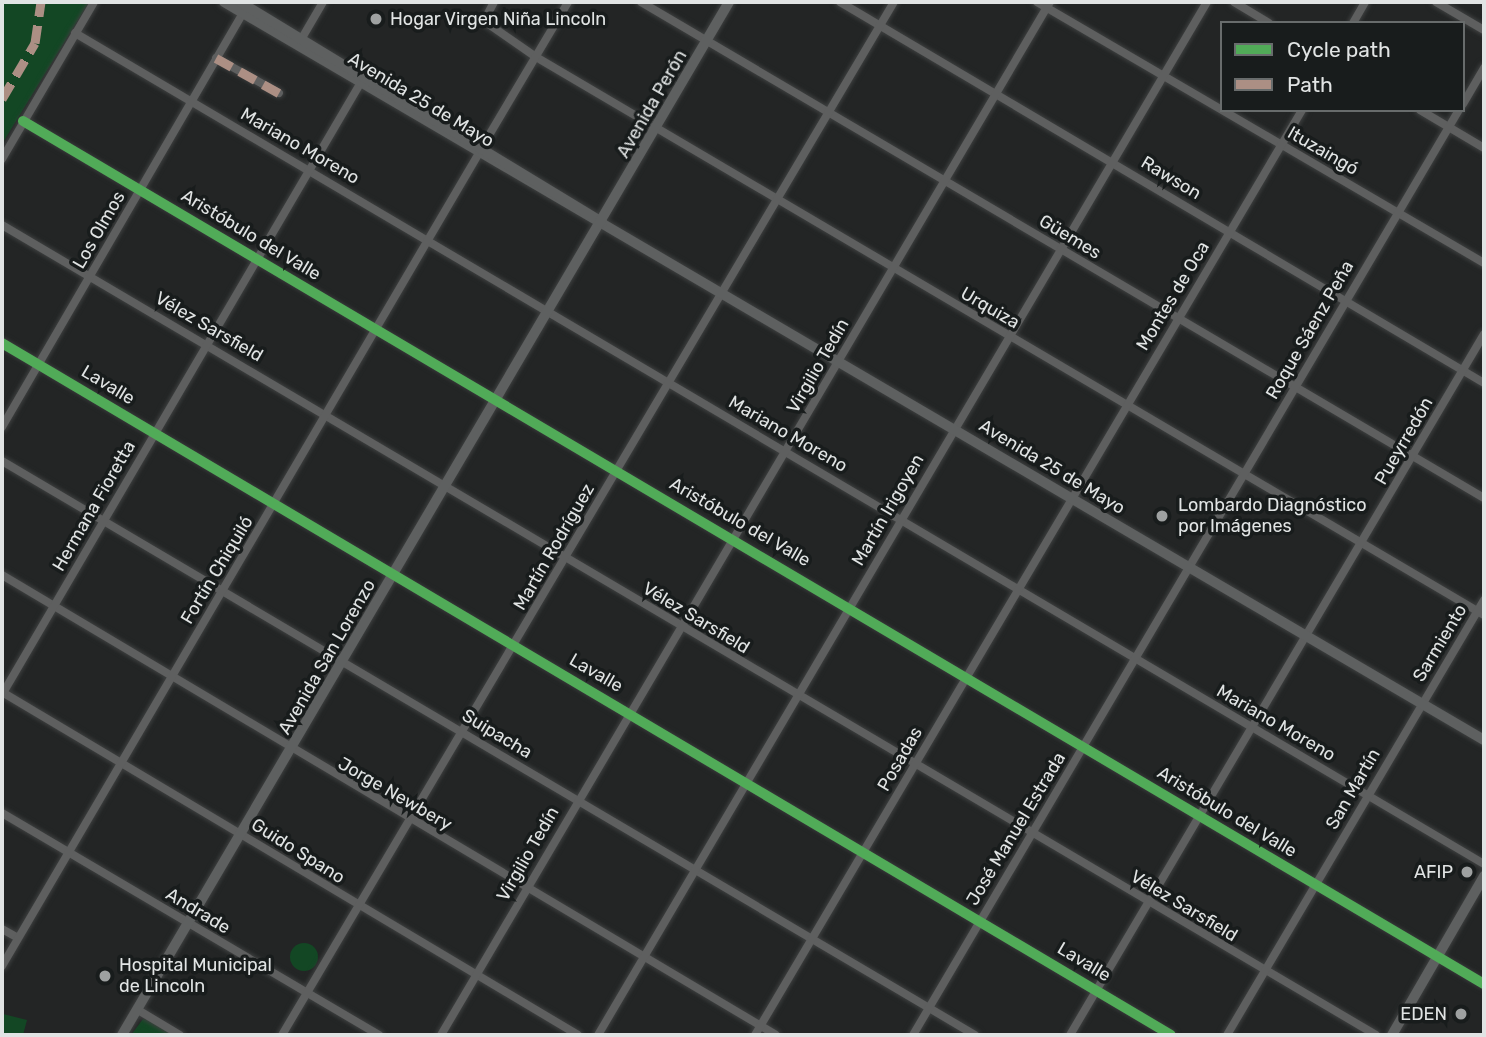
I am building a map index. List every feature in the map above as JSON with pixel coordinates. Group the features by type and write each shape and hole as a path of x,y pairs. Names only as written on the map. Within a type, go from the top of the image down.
{"main road":[{"name":"Avenida 25 de Mayo","path":"224,2 249,8 302,38 363,79"},
{"name":"Avenida Perón","path":"602,222 729,2"},
{"name":"Avenida 25 de Mayo","path":"249,8 480,150 955,426 1484,740"},
{"name":"Avenida San Lorenzo","path":"122,1035 190,925 602,222"},
{"path":"1392,1035 1484,876"}],"street":[{"path":"2,159 94,2"},
{"path":"302,38 323,2"},
{"name":"Urquiza","path":"494,2 484,21 536,57 1125,408 1481,613"},
{"name":"Fortín Chiquiló","path":"2,966 568,2"},
{"name":"Güemes","path":"640,2 1484,498"},
{"name":"Rawson","path":"840,2 1484,383"},
{"name":"Martín Rodríguez","path":"282,1035 515,646 721,290 894,2"},
{"name":"Ituzaingó","path":"1037,2 1049,5 1220,109"},
{"name":"Martín Irigoyen","path":"598,1035 955,426 1010,338 1208,2"},
{"path":"1234,2 1266,21"},
{"path":"1354,21 1365,2"},
{"path":"1436,2 1484,30"},
{"name":"Virgilio Tedín","path":"441,1035 1049,5"},
{"name":"Los Olmos","path":"2,427 216,58 249,8"},
{"name":"Mariano Moreno","path":"75,33 1484,864"},
{"path":"216,58 279,93"},
{"path":"1465,101 1484,68"},
{"name":"Hermana Fioretta","path":"3,692 363,79"},
{"name":"Ituzaingó","path":"1225,112 1484,263"},
{"name":"Montes de Oca","path":"1074,499 1301,112"},
{"path":"1424,112 1484,148"},
{"name":"Roque Sáenz Peña","path":"1188,566 1458,112"},
{"name":"Aristóbulo del Valle","path":"23,121 851,607 1484,984"},
{"name":"Vélez Sarsfield","path":"2,225 328,413 681,628 1376,1035"},
{"name":"Pueyrredón","path":"1070,1035 1484,334"},
{"name":"Lavalle","path":"2,343 1171,1035"},
{"name":"Suipacha","path":"2,461 975,1035"},
{"name":"Posadas","path":"755,1035 1074,499"},
{"name":"José Manuel Estrada","path":"912,1035 1188,566"},
{"name":"Jorge Newbery","path":"2,575 291,751 776,1035"},
{"name":"Sarmiento","path":"1422,703 1481,613 1484,600"},
{"name":"Guido Spano","path":"3,692 243,834 358,907 578,1035"},
{"name":"San Martín","path":"1227,1035 1422,703"},
{"name":"Andrade","path":"2,813 379,1035"},
{"path":"2,929 18,939"},
{"path":"138,1010 180,1035"}],"green space":[{"path":"2,2 89,2 2,144"},
{"path":"304,943 314,947 318,957 314,967 304,971 294,967 290,957 294,947"},
{"path":"3,1014 27,1020 23,1035 2,1035"},
{"path":"143,1019 149,1020 175,1035 131,1035"}],"marked path":[{"path":"2,99 35,43 41,2"},
{"path":"216,58 279,93"}],"cycle path":[{"path":"23,121 1484,984"},
{"path":"2,343 1171,1035"}],"place":[{"name":"Hogar Virgen Niña Lincoln","path":"376,19"},
{"name":"Lombardo Diagnóstico por Imágenes","path":"1162,516"},
{"name":"AFIP","path":"1467,872"},
{"name":"Hospital Municipal de Lincoln","path":"105,976"},
{"name":"EDEN","path":"1461,1014"}]}
